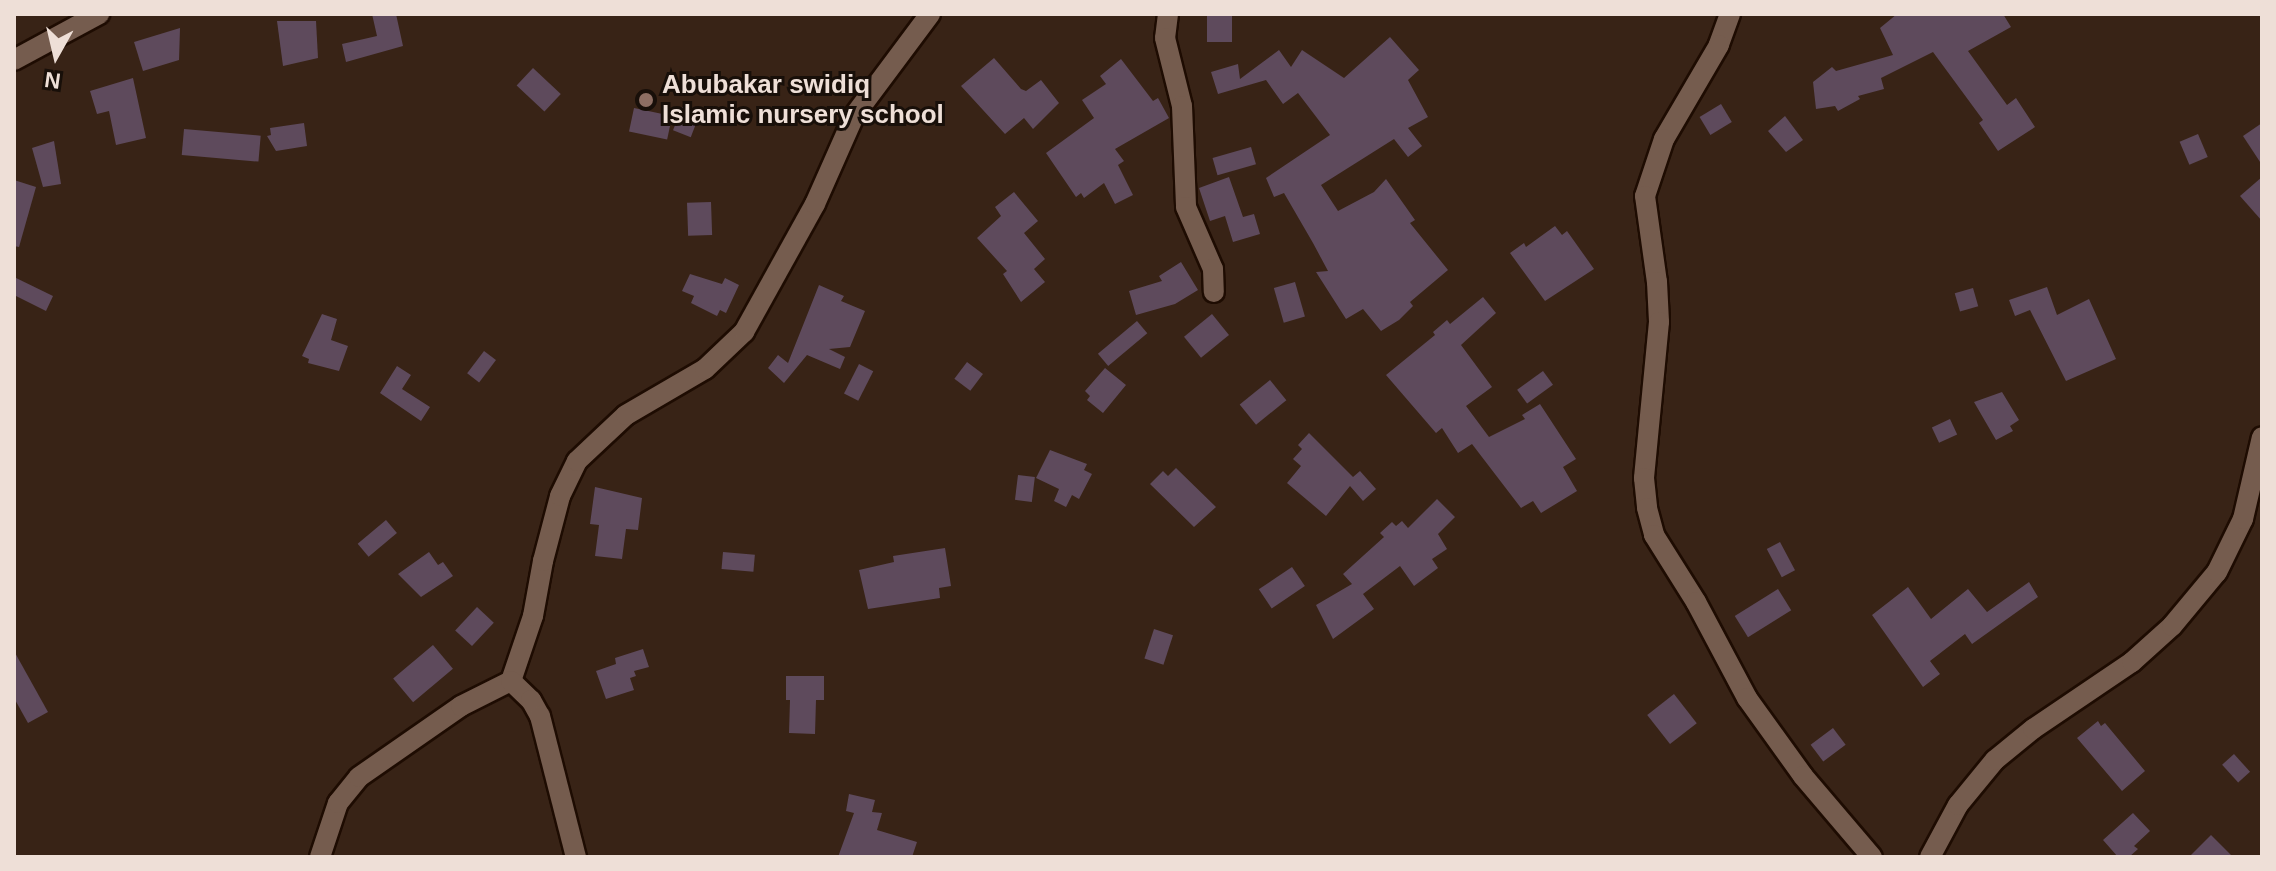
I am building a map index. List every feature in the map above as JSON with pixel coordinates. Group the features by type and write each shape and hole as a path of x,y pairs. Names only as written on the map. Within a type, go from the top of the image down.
{"street":[{"path":"14,60 99,14"},
{"path":"320,857 338,803 359,777 461,706 511,681 533,616 560,496 577,461 626,415 705,369 744,332 815,204 854,116 930,14"},
{"path":"1168,14 1165,38 1182,106 1186,207 1213,269 1214,292"},
{"path":"1730,14 1719,45 1664,139 1645,196 1657,282 1659,322 1644,478 1647,508 1654,535 1696,602 1747,698 1803,776 1872,857"},
{"path":"1930,857 1958,805 1995,760 2033,729 2132,662 2172,626 2217,572 2243,519 2262,437"},
{"path":"511,681 531,700 540,716 576,857"}],"building":[{"path":"372,14 396,14 403,46 346,62 342,44 377,36"},
{"path":"1207,14 1232,14 1232,42 1207,42"},
{"path":"1897,14 2003,14 2011,27 1968,51 2007,105 2016,98 2035,127 1998,151 1979,123 1983,120 1933,52 1881,78 1884,89 1858,96 1860,99 1838,111 1835,106 1816,109 1813,82 1832,67 1836,71 1893,55 1880,28"},
{"path":"277,21 316,21 318,58 283,66"},
{"path":"180,28 179,60 143,71 134,42"},
{"path":"1390,37 1419,70 1408,80 1428,117 1408,128 1422,146 1408,157 1394,139 1321,185 1338,211 1374,192 1386,179 1415,220 1410,223 1448,270 1410,302 1413,306 1399,320 1381,331 1363,309 1346,319 1316,272 1328,271 1313,243 1284,193 1274,197 1266,178 1330,135 1298,93 1283,104 1266,80 1218,94 1211,72 1238,64 1240,79 1279,50 1291,67 1302,50 1344,78"},
{"path":"994,58 1021,89 1026,91 1041,80 1059,103 1033,129 1024,118 1005,134 961,86"},
{"path":"1121,59 1153,101 1158,98 1169,118 1115,149 1124,161 1118,165 1133,195 1115,204 1104,183 1084,198 1081,193 1076,197 1046,153 1094,118 1082,100 1106,84 1100,76"},
{"path":"533,68 561,94 544,111 517,86"},
{"path":"133,78 146,138 116,145 109,111 97,114 90,91"},
{"path":"1721,104 1732,122 1710,135 1700,117"},
{"path":"682,107 700,114 691,137 673,130"},
{"path":"634,108 672,116 667,140 629,131"},
{"path":"1785,116 1803,140 1786,152 1768,131"},
{"path":"304,123 307,146 276,151 267,136 271,135 270,128"},
{"path":"2262,123 2262,165 2243,136"},
{"path":"184,129 261,136 258,162 182,155"},
{"path":"2198,134 2208,157 2189,165 2180,142"},
{"path":"54,141 61,184 43,187 32,148"},
{"path":"1251,147 1256,164 1218,175 1213,158"},
{"path":"1229,177 1243,217 1254,214 1260,234 1233,242 1225,216 1210,221 1199,188"},
{"path":"2262,177 2262,221 2240,196"},
{"path":"14,180 36,187 19,247 14,246"},
{"path":"1014,192 1038,221 1024,233 1045,259 1034,269 1045,282 1021,302 1003,274 1007,271 977,238 1001,216 995,207"},
{"path":"711,202 712,235 688,236 687,203"},
{"path":"1555,226 1562,235 1567,231 1594,269 1545,301 1510,253 1524,243 1526,247"},
{"path":"1181,262 1198,290 1175,304 1136,315 1129,291 1162,281 1159,276"},
{"path":"690,274 722,284 725,278 739,285 726,313 720,310 717,316 691,303 694,296 682,291"},
{"path":"14,277 53,296 46,311 14,295"},
{"path":"1295,282 1305,317 1284,323 1274,288"},
{"path":"819,285 844,296 841,301 865,311 850,347 829,349 845,357 840,369 807,355 784,383 768,368 778,355 788,363"},
{"path":"2047,287 2057,315 2089,299 2116,359 2066,381 2030,310 2015,316 2009,300"},
{"path":"1973,288 1978,306 1960,312 1955,293"},
{"path":"1483,297 1496,313 1461,345 1492,387 1466,406 1489,437 1525,419 1522,415 1540,404 1576,459 1563,467 1577,491 1541,513 1533,501 1521,508 1472,444 1458,453 1442,428 1436,433 1386,375 1435,335 1433,332 1447,320 1450,324"},
{"path":"322,314 337,319 331,340 348,346 339,371 308,363 309,359 302,356"},
{"path":"1212,314 1229,335 1201,358 1184,337"},
{"path":"1137,321 1147,333 1108,366 1098,354"},
{"path":"484,351 496,360 479,382 467,373"},
{"path":"967,362 983,374 970,391 954,379"},
{"path":"859,364 873,371 858,401 844,393"},
{"path":"397,366 411,375 402,389 430,407 421,421 380,393"},
{"path":"1105,368 1126,385 1103,413 1087,400 1090,396 1085,391"},
{"path":"1543,371 1553,385 1527,404 1517,390"},
{"path":"1270,380 1286,400 1256,425 1240,405"},
{"path":"2002,392 2019,420 2010,426 2013,431 1996,440 1974,402"},
{"path":"1950,419 1957,434 1939,443 1932,427"},
{"path":"1309,433 1353,477 1360,471 1376,489 1363,501 1350,486 1326,516 1287,483 1301,466 1293,459 1302,449 1298,445"},
{"path":"1050,450 1087,464 1084,470 1092,474 1079,499 1072,495 1066,507 1054,501 1059,489 1036,478"},
{"path":"1176,468 1216,507 1194,527 1150,484 1163,471 1168,476"},
{"path":"1018,475 1035,477 1032,502 1015,500"},
{"path":"595,487 642,498 638,530 626,529 622,559 595,556 599,525 590,524"},
{"path":"1437,499 1455,517 1438,534 1447,549 1432,559 1438,568 1414,586 1400,566 1363,594 1374,609 1333,639 1316,605 1352,584 1343,574 1384,537 1380,533 1392,522 1396,526 1402,521 1408,528"},
{"path":"386,520 397,533 369,557 358,544"},
{"path":"1780,542 1795,570 1782,577 1767,549"},
{"path":"945,548 951,586 939,588 940,598 868,609 859,570 894,562 893,556"},
{"path":"429,552 438,565 443,562 453,576 421,597 398,574"},
{"path":"723,552 755,555 753,572 722,569"},
{"path":"1292,567 1305,586 1272,608 1259,589"},
{"path":"2029,582 2038,597 1972,644 1965,634 1930,661 1940,674 1923,687 1872,615 1908,587 1931,619 1968,589 1987,612"},
{"path":"1778,589 1791,610 1748,637 1735,616"},
{"path":"477,607 494,623 472,646 455,630"},
{"path":"1154,629 1173,635 1163,665 1144,658"},
{"path":"433,645 453,669 413,702 393,678"},
{"path":"643,649 649,667 634,671 636,676 630,678 634,690 606,699 596,671 616,664 615,658"},
{"path":"14,651 48,712 28,723 14,698"},
{"path":"786,676 824,676 824,700 816,700 815,734 789,733 790,700 786,700"},
{"path":"1674,694 1697,723 1670,744 1647,715"},
{"path":"2098,721 2101,726 2105,723 2145,771 2122,791 2077,738"},
{"path":"1833,728 1846,745 1823,762 1811,745"},
{"path":"2234,754 2250,772 2238,783 2222,765"},
{"path":"849,794 875,800 872,812 882,813 877,830 917,842 912,857 838,857 854,813 846,811"},
{"path":"2133,813 2150,831 2134,846 2138,849 2129,857 2118,857 2103,840"},
{"path":"2211,835 2233,857 2189,857"}],"place":[{"name":"Abubakar swidiq Islamic nursery school","path":"646,100"}]}
